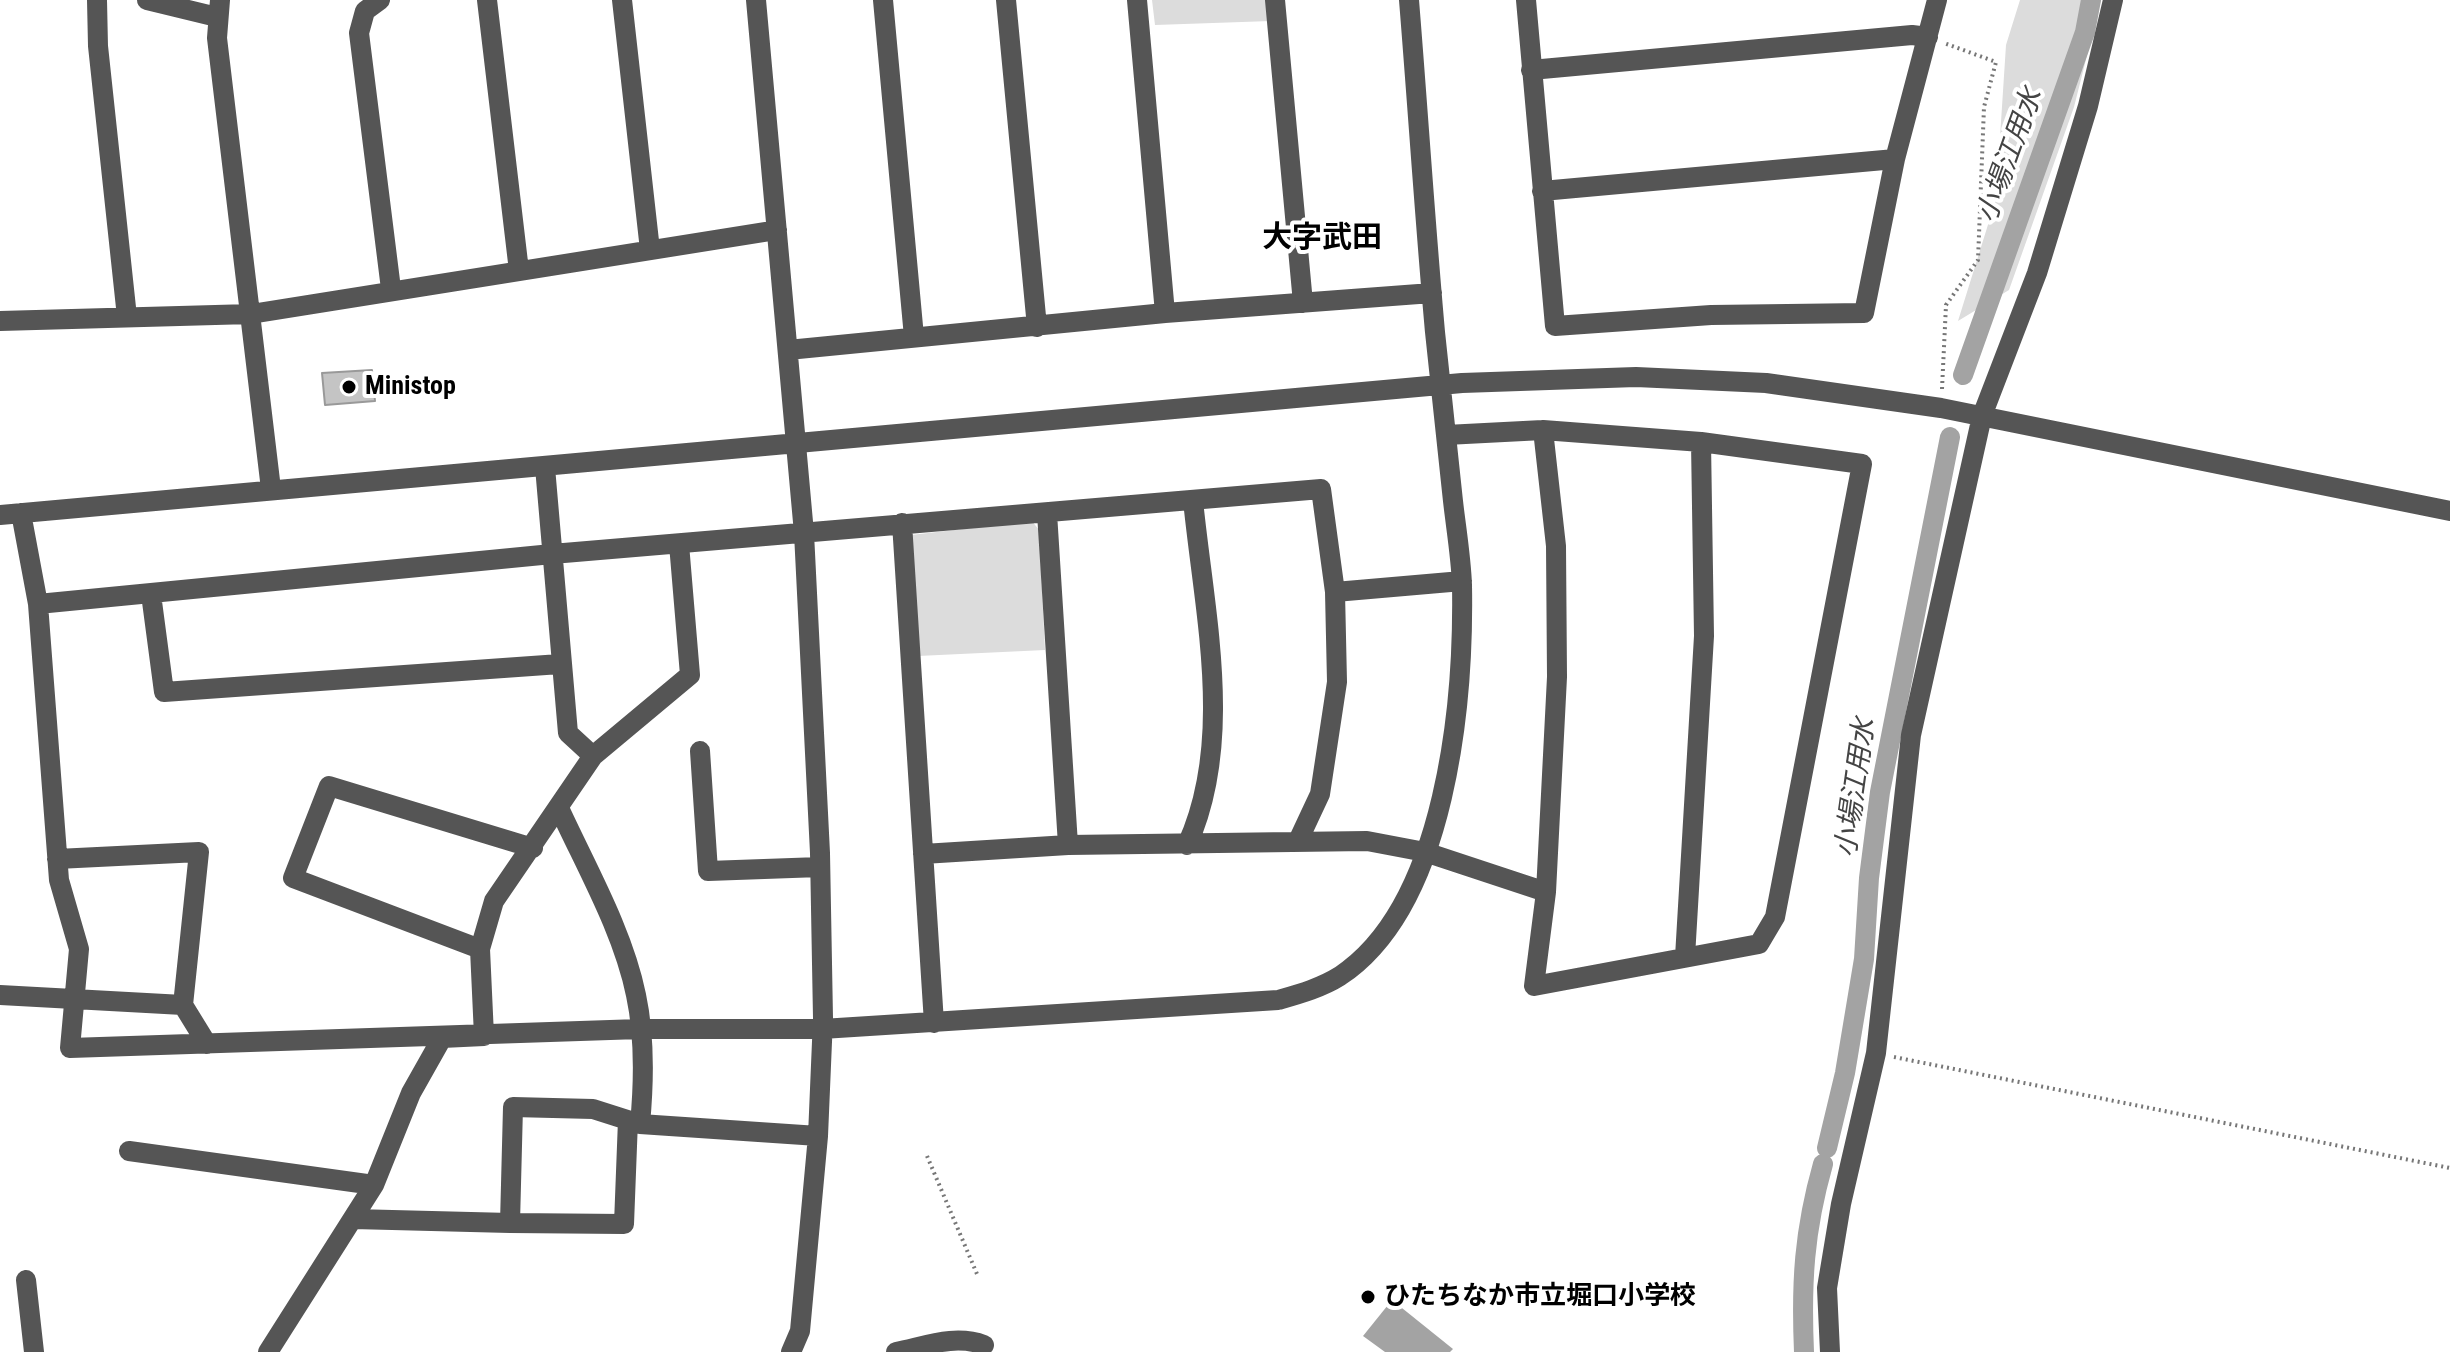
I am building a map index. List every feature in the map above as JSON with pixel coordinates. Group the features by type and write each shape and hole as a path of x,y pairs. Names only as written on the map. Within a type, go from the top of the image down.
{"street":[{"path":"97,0 98,46 127,317"},
{"path":"147,0 218,8 271,489"},
{"path":"380,0 365,11 359,33 391,289"},
{"path":"487,0 519,271"},
{"path":"622,0 650,250"},
{"path":"756,0 804,533 820,867 822,1029 818,1136 800,1331 791,1352"},
{"path":"883,0 914,337"},
{"path":"1006,0 1037,327"},
{"path":"1137,0 1165,313"},
{"path":"1275,0 1303,303"},
{"path":"1409,0 1432,293 1438,357 1443,407 1462,581 1459,685 1443,787 1425,852 1406,897 1387,929 1364,957 1339,977 1312,990 1278,1000 934,1023 822,1029 640,1029 70,1048 79,949 59,880 38,604 10,514 271,489 545,467 796,443 1462,383 1564,377 1766,383 1941,408 2450,511"},
{"path":"1526,0 1555,326 1711,315 1864,313 1895,159 1937,0"},
{"path":"1830,1352 1827,1288 1841,1204 1876,1053 1911,735 1982,416 2037,273 2088,106 2113,0"},
{"path":"1531,70 1912,35 1928,37"},
{"path":"1542,191 1895,159"},
{"path":"0,321 251,314 391,289 777,230"},
{"path":"788,350 1165,313 1432,293"},
{"path":"1446,435 1543,430 1701,442 1862,464 1775,917 1759,944 1534,986 1546,892 1557,677 1557,561 1543,430"},
{"path":"1685,957 1704,636 1701,442"},
{"path":"545,467 568,733 593,756"},
{"path":"38,604 552,554 1321,489 1335,592 1337,682 1320,794 1298,841"},
{"path":"1187,845 1198,821 1214,748 1209,658 1193,500"},
{"path":"1047,513 1068,845"},
{"path":"902,523 934,1023"},
{"path":"484,1036 480,949 494,901 593,756 690,675 679,544"},
{"path":"1335,592 1462,581"},
{"path":"151,594 164,692 560,664"},
{"path":"700,751 708,871 820,867"},
{"path":"480,949 293,878 329,786 533,848"},
{"path":"353,1219 624,1224 640,1029 636,994 612,927 559,808"},
{"path":"923,854 1068,845 1367,841 1425,852 1546,892"},
{"path":"57,859 199,852 183,1005 207,1044"},
{"path":"0,995 183,1005"},
{"path":"268,1352 374,1185 411,1093 442,1038"},
{"path":"510,1223 513,1107 593,1109 634,1122 818,1136"},
{"path":"129,1151 374,1185"},
{"path":"26,1280 34,1352"},
{"path":"896,1352 953,1340 969,1339 984,1345"}],"path":[{"path":"1928,37 1996,62 1984,107 1978,260 1946,305 1941,408"},
{"path":"1876,1053 2450,1168"},
{"path":"927,1156 977,1274"}],"shaded area":[{"path":"1152,0 1267,0 1271,21 1155,25"},
{"path":"2020,0 2101,0 2074,107 2009,290 1958,321 1996,199 2006,45"},
{"path":"1032,521 1039,530 1045,650 918,656 911,535"},
{"path":"1392,1300 1453,1349 1450,1352 1385,1352 1363,1336"}],"building":[{"name":"Ministop","path":"372,370 375,401 325,405 322,373"}],"waterway":[{"name":"小場江用水","path":"1963,375 2085,32 2091,0"},
{"name":"小場江用水","path":"1827,1148 1845,1073 1864,959 1869,878 1880,792 1950,437"},
{"name":"小場江用水","path":"1804,1352 1805,1257 1823,1164"}],"place":[{"name":"Ministop","path":"349,387"},
{"name":"ひたちなか市立堀口小学校","path":"1368,1297"}],"district":[{"name":"大字武田","path":"1322,239"}]}
